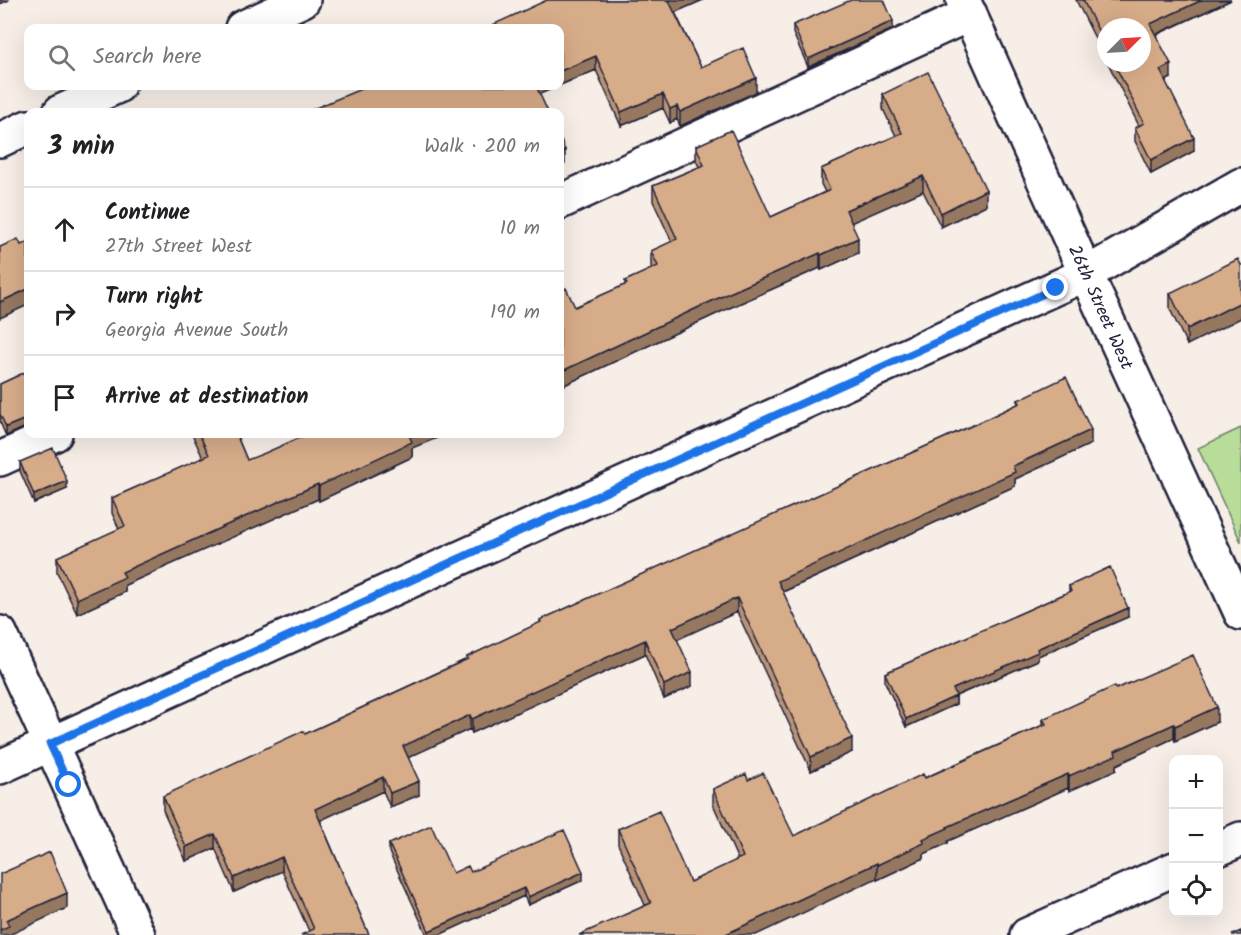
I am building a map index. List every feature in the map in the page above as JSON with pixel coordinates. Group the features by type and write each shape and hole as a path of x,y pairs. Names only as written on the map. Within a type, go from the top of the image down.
{"street":[{"path":"251,24 303,0"},
{"path":"564,200 967,7"},
{"name":"26th Street West","path":"967,7 1241,613"},
{"path":"69,108 109,90"},
{"path":"0,140 24,129"},
{"path":"0,767 1086,274 1241,185"},
{"path":"0,459 46,438"},
{"path":"0,633 138,935"},
{"path":"1223,847 1241,839"},
{"path":"1027,935 1169,871"}],"green space":[{"path":"1241,428 1241,542 1198,448"}],"building":[{"path":"547,0 671,0 669,1 701,67 743,48 756,78 680,112 677,106 670,109 663,94 621,112 596,56 564,69 564,24 495,24"},
{"path":"851,0 884,0 893,21 808,59 793,25"},
{"path":"1083,0 1202,0 1151,24 1151,18 1097,18 1097,28"},
{"path":"1151,26 1171,64 1160,70 1194,138 1151,160 1135,128 1144,123 1118,72 1151,72"},
{"path":"928,72 986,190 941,213 923,176 846,210 858,238 727,294 564,370 564,289 566,288 575,307 627,284 625,281 658,266 651,251 677,239 653,186 704,165 696,146 731,130 771,217 830,190 821,169 902,133 883,94"},
{"path":"358,90 538,90 546,108 316,108"},
{"path":"18,239 21,245 24,244 24,291 0,302 0,247"},
{"path":"1238,259 1241,265 1241,302 1187,329 1170,293"},
{"path":"24,373 24,420 6,427 0,414 0,384"},
{"path":"1066,377 1091,430 1013,466 1015,472 778,581 852,738 811,757 737,598 672,628 692,672 664,685 645,640 472,719 470,715 403,746 419,781 390,793 383,777 315,809 369,935 301,935 314,929 282,857 234,878 215,834 186,847 163,796 303,731 305,734 468,659 467,657 541,622 540,620 980,422 1020,403 1018,400"},
{"path":"201,438 238,438 247,460 299,438 410,438 412,442 319,486 318,484 122,572 125,577 77,599 57,557 125,526 112,498 209,455"},
{"path":"53,448 67,481 34,495 20,462"},
{"path":"1110,567 1128,608 1037,649 1038,652 953,689 956,696 906,719 885,673 1071,591 1069,586"},
{"path":"1193,655 1217,707 1115,751 1116,755 1069,776 1068,774 947,827 923,839 924,843 724,935 579,935 651,903 618,829 659,811 690,882 743,857 713,789 746,774 748,780 763,773 794,836 923,774 925,778 1046,724 1043,719 1115,686 1116,689"},
{"path":"431,825 453,873 468,866 471,872 564,830 583,872 528,897 524,888 429,931 389,844"},
{"path":"50,852 67,893 6,920 9,926 0,930 0,874"}],"route":[{"path":"69,785 50,744 1056,288"}]}
